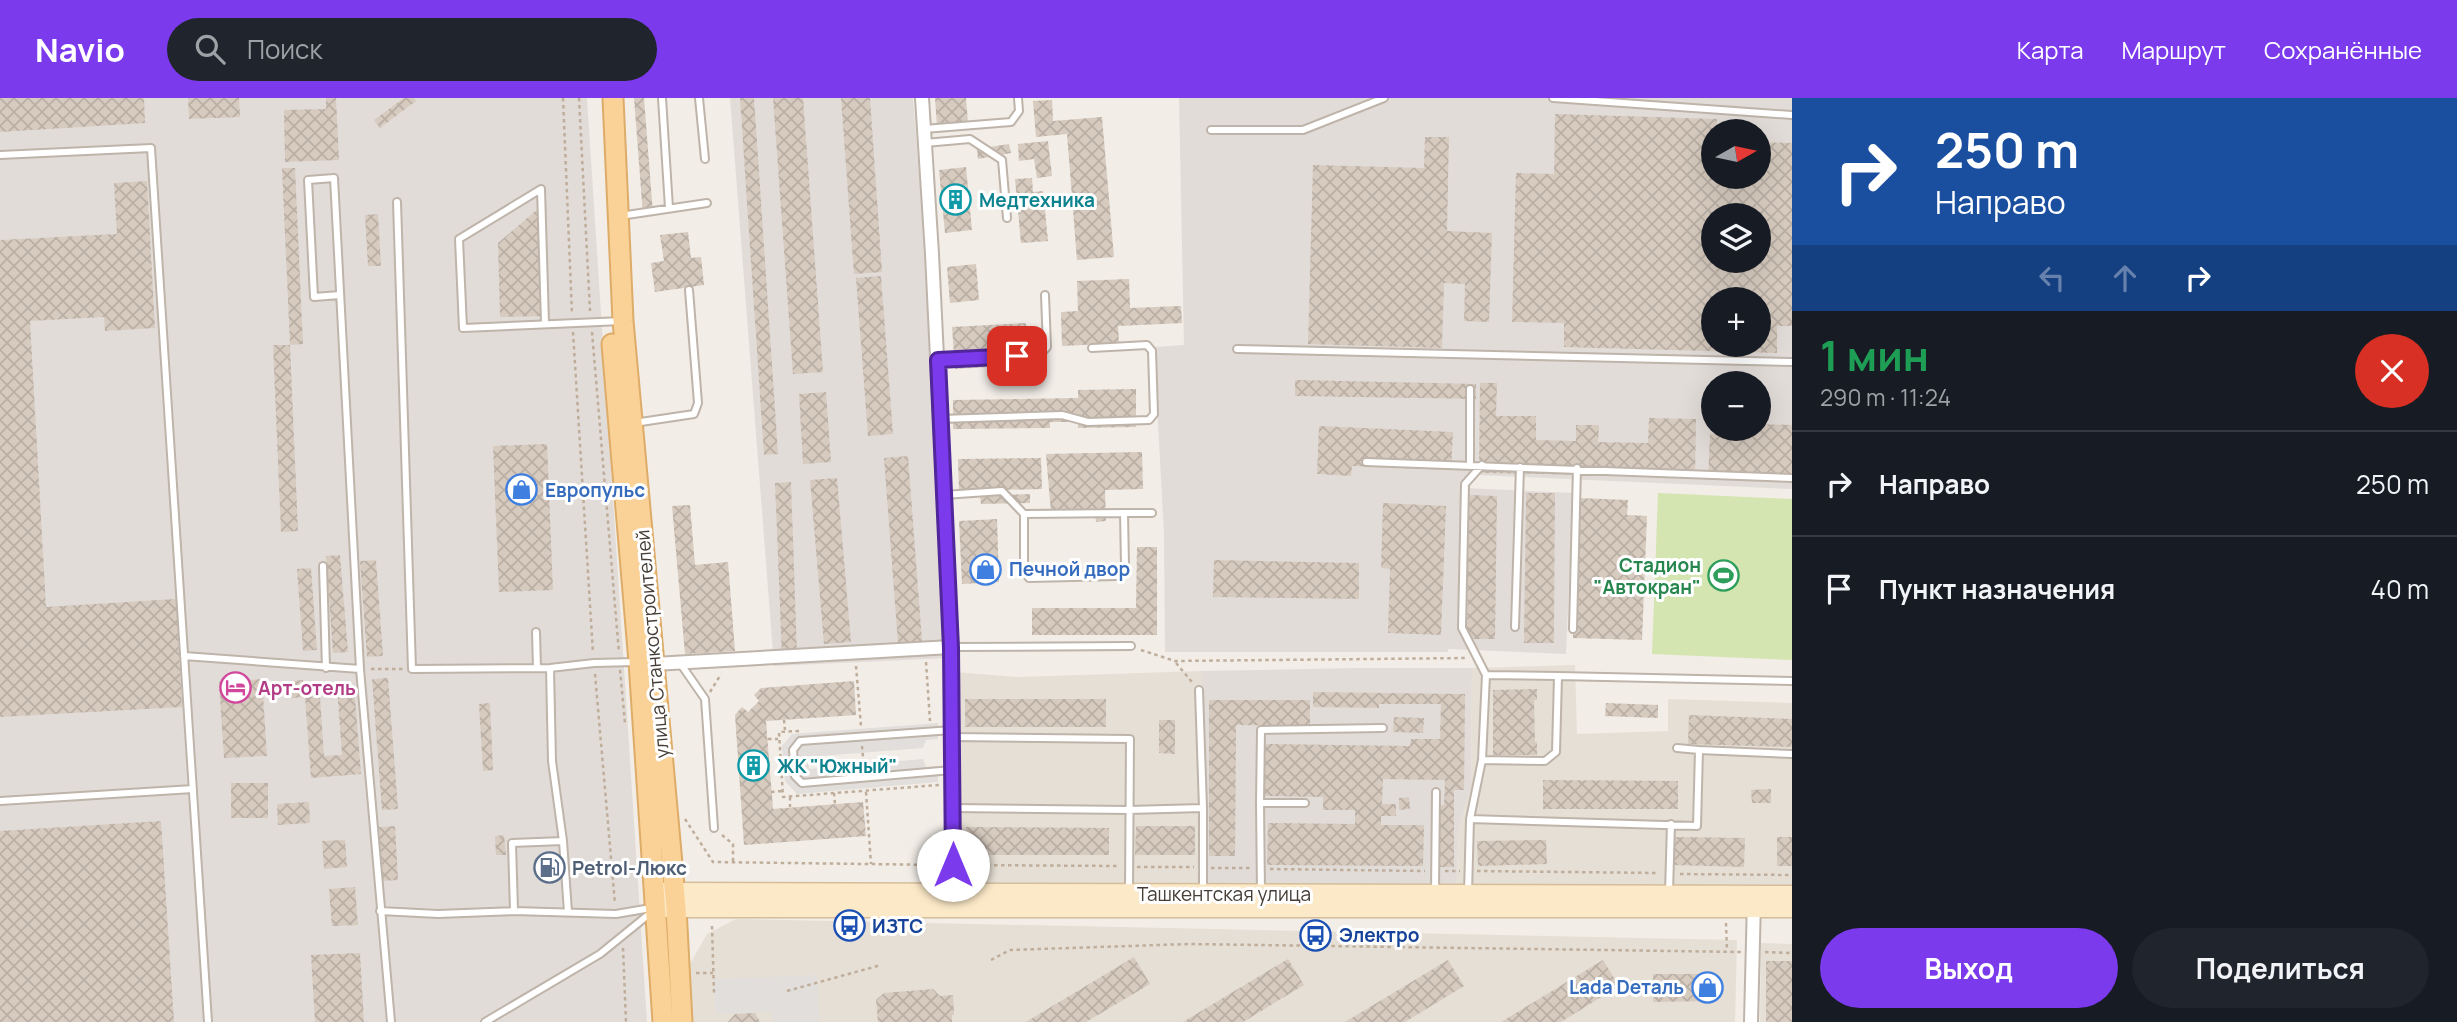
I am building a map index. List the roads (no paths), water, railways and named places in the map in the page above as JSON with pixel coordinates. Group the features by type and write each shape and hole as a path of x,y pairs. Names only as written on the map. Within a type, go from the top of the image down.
{"main road":[{"name":"улица Станкостроителей","path":"601,98 608,321 637,663 682,1022"},
{"name":"улица Станкостроителей","path":"612,98 618,216 608,321 632,423 637,663"},
{"name":"Ташкентская улица","path":"990,900 1129,894 1203,894 1261,900 1434,894 1669,894 1754,901 1792,908"},
{"name":"Ташкентская улица","path":"666,900 1754,901 1792,895"},
{"name":"улица Станкостроителей","path":"663,1022 666,900"}],"street":[{"path":"922,98 938,360 951,648 954,900"},
{"path":"637,663 951,648"},
{"path":"1751,1022 1754,901"}],"lane":[{"path":"662,98 669,208"},
{"path":"699,98 705,159"},
{"path":"924,129 1011,122 1019,111 1018,98"},
{"path":"1210,130 1303,130 1384,98"},
{"path":"1553,98 1792,115"},
{"path":"925,143 970,139 1002,160 1007,218"},
{"path":"0,155 151,148 208,1022"},
{"path":"340,295 314,297 308,180 334,178 360,669 391,1022"},
{"path":"545,323 541,189 459,239 463,328 608,321"},
{"path":"397,202 412,669 550,668 594,663 637,663"},
{"path":"618,216 707,203"},
{"path":"632,423 694,414 698,403 689,290"},
{"path":"938,360 1041,355 1048,346 1045,295"},
{"path":"940,419 1062,415 1088,422 1149,420 1154,414 1152,351 1147,345 1092,348"},
{"path":"1237,349 1792,362"},
{"path":"1469,465 1470,389"},
{"path":"1366,462 1792,478"},
{"path":"1468,894 1470,819 1482,760 1486,675 1462,628 1465,484 1482,465"},
{"path":"1515,627 1520,467"},
{"path":"1573,629 1577,468"},
{"path":"944,495 1002,491 1024,514 1024,571 1029,578 1116,576 1125,566 1124,513"},
{"path":"1024,514 1152,513"},
{"path":"323,566 326,668"},
{"path":"536,632 537,668"},
{"path":"951,648 1131,646"},
{"path":"184,656 360,669"},
{"path":"680,663 705,699 714,828"},
{"path":"550,668 552,761 563,841 568,912"},
{"path":"1486,675 1792,681"},
{"path":"1482,760 1545,761 1556,752 1558,676"},
{"path":"1199,690 1203,894"},
{"path":"1261,900 1261,730 1383,728"},
{"path":"953,770 802,783 795,776 793,750 800,741 952,734 1130,739 1129,894"},
{"path":"1677,748 1792,754"},
{"path":"1470,819 1697,826 1699,750"},
{"path":"0,801 193,789"},
{"path":"1434,894 1436,792"},
{"path":"1260,803 1305,803"},
{"path":"953,808 1203,808"},
{"path":"1669,894 1671,824"},
{"path":"514,911 512,844 563,841"},
{"path":"380,911 438,914 514,911 616,914 666,900"},
{"path":"485,1022 600,954 666,900"}],"place":[{"name":"Медтехника","path":"956,200"},
{"name":"Европульс","path":"522,490"},
{"name":"Печной двор","path":"986,569"},
{"name":"Стадион \"Автокран\"","path":"1724,576"},
{"name":"Арт-отель","path":"235,688"},
{"name":"ЖК \"Южный\"","path":"754,766"},
{"name":"Petrol-Люкс","path":"549,868"},
{"name":"ИЗТС","path":"849,926"},
{"name":"Электро","path":"1316,935"},
{"name":"Lada Dеталь","path":"1707,987"}]}
